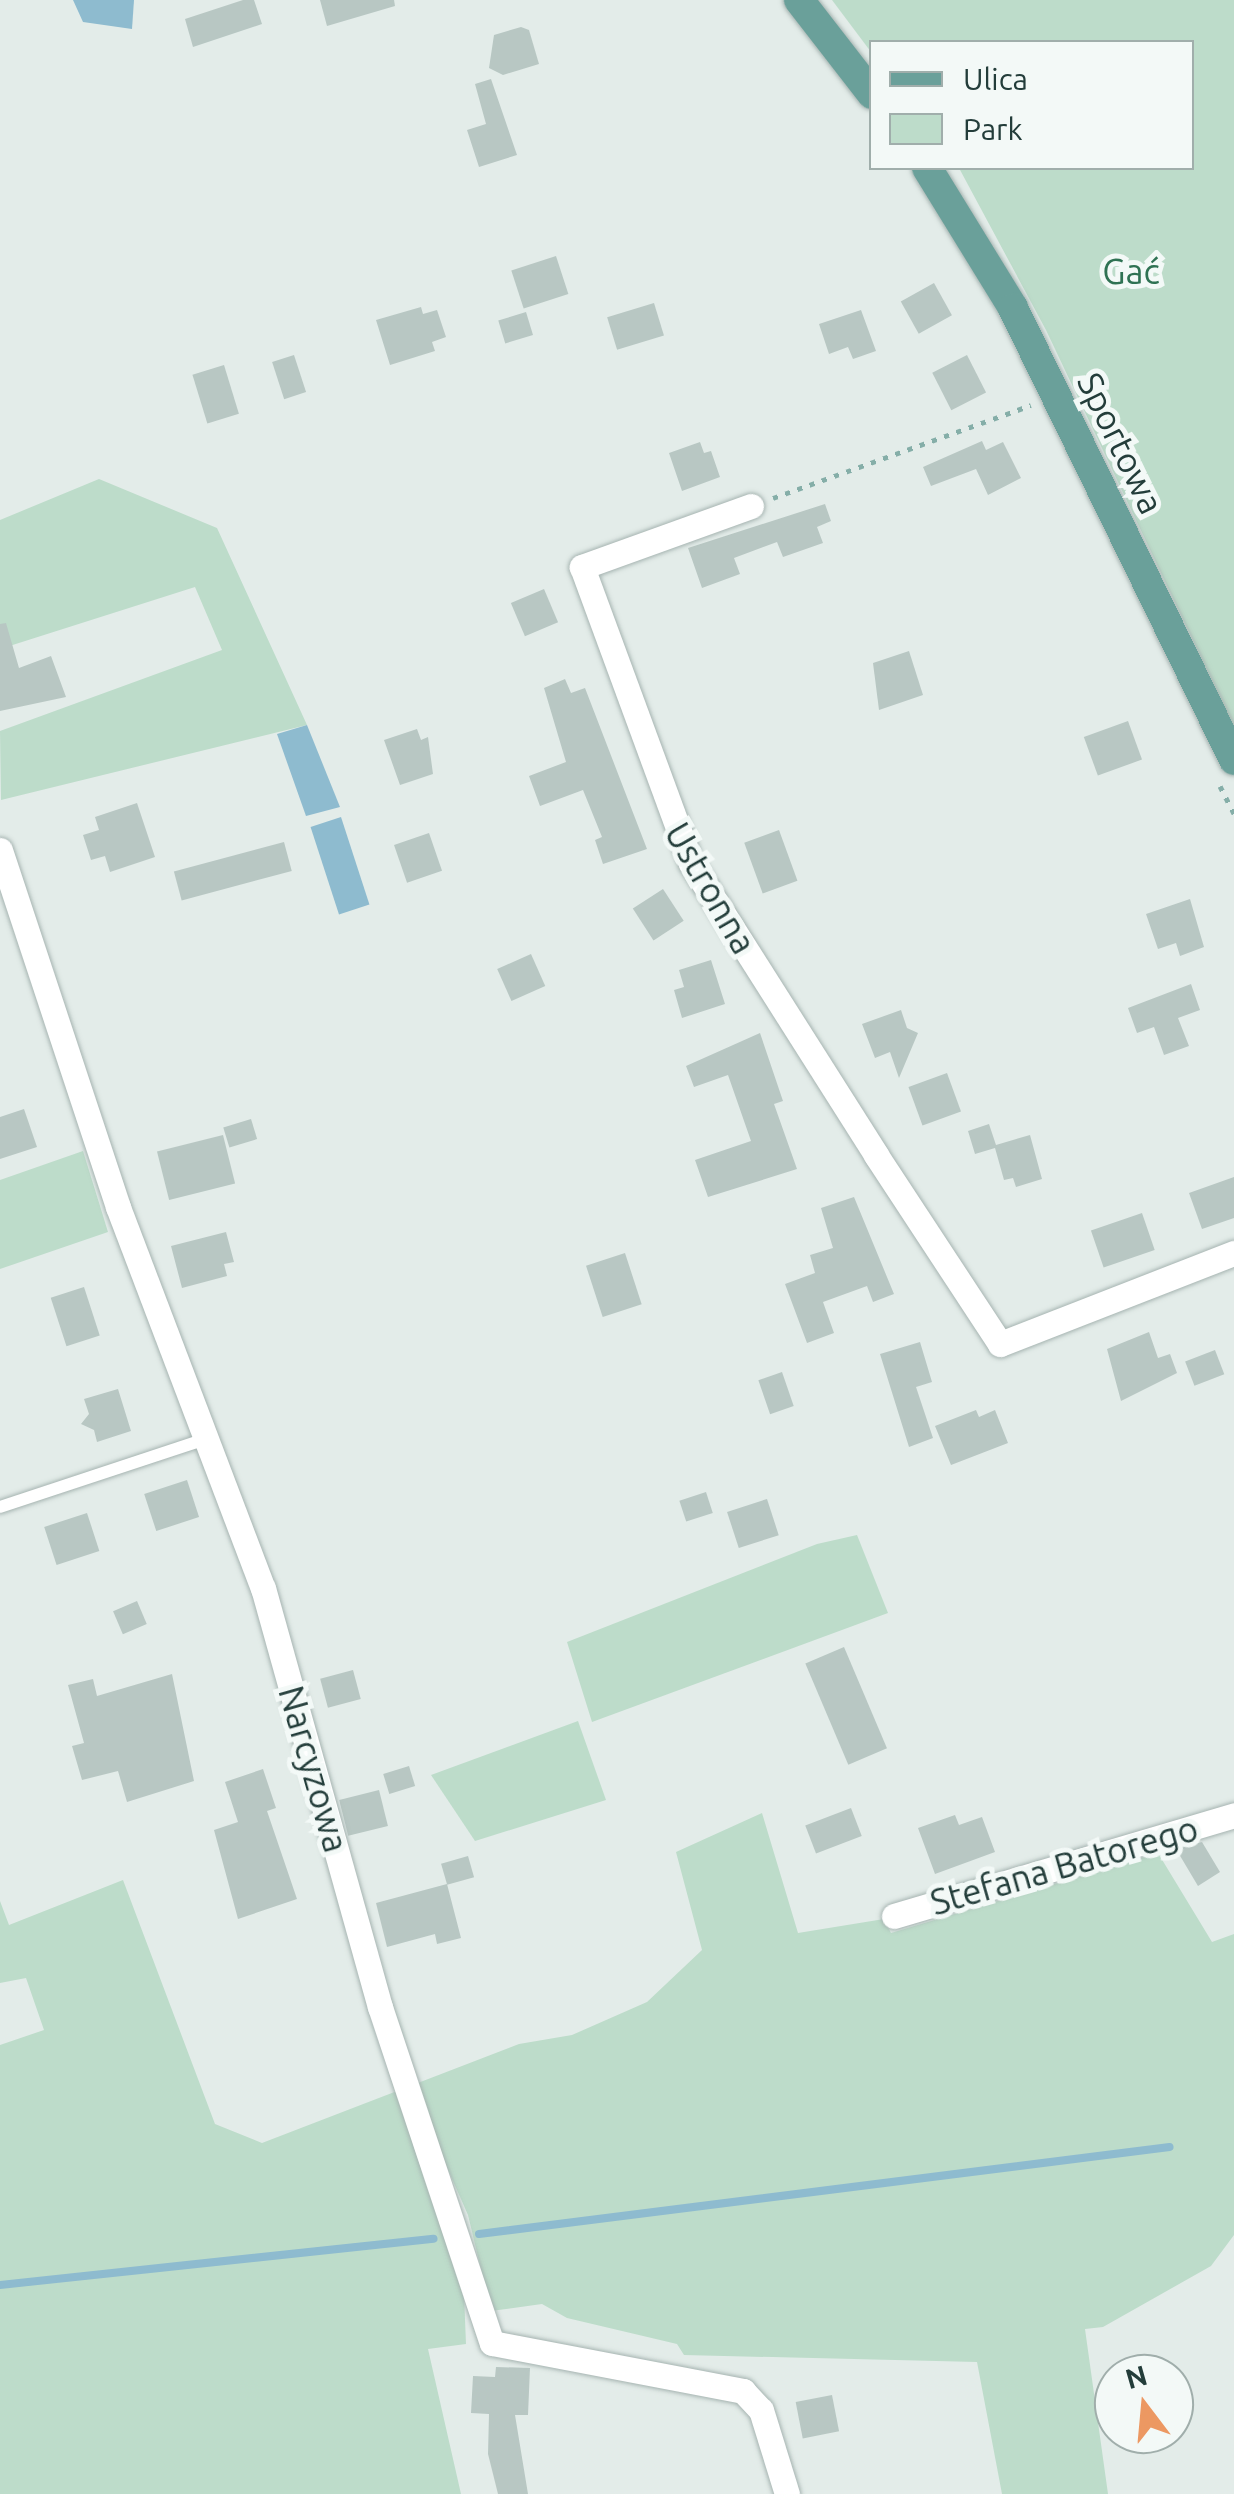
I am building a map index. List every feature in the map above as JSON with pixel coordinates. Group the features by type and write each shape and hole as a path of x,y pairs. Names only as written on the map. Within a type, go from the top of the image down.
{"main road":[{"path":"799,0 869,90"},
{"name":"Sportowa","path":"928,170 984,254 1234,760"}],"street":[{"name":"Ustronna","path":"751,506 582,567 691,864 876,1155 1000,1344 1234,1253"},
{"name":"Narcyzowa","path":"0,850 118,1207 263,1588 380,2007 492,2343 743,2391 761,2410 787,2494"},
{"name":"Stefana Batorego","path":"894,1916 1234,1815"}],"lane":[{"path":"0,1508 206,1439"}],"path":[{"path":"751,506 1056,396"}],"green space":[{"name":"Gać","path":"832,0 1234,0 1234,727 1046,330 960,170 1194,170 1194,40 869,40 869,49"},
{"path":"99,479 217,528 307,725 1,800 0,731 222,650 195,587 0,649 0,520"},
{"path":"83,1151 108,1232 0,1269 0,1180"},
{"path":"857,1535 888,1613 592,1722 567,1642 817,1544"},
{"path":"578,1721 606,1800 475,1841 431,1775"},
{"path":"762,1813 798,1933 884,1919 891,1933 1158,1853 1212,1942 1234,1934 1234,2235 1211,2266 1103,2327 1085,2329 1094,2394 1094,2454 1102,2454 1108,2494 1002,2494 977,2362 684,2355 677,2344 567,2318 542,2304 491,2311 468,2215 427,2122 463,2268 466,2344 428,2349 461,2494 0,2494 0,2045 44,2030 26,1978 0,1983 0,1901 9,1925 123,1880 215,2124 262,2143 519,2044 572,2035 647,2002 702,1950 676,1852"}],"water":[{"path":"73,0 134,0 132,29 83,22"},
{"path":"307,725 340,807 306,816 277,734"},
{"path":"341,817 369,904 339,914 311,827"}],"building":[{"path":"254,0 262,24 193,47 185,19"},
{"path":"320,0 394,0 395,6 327,26"},
{"path":"521,27 529,30 539,64 503,75 489,68 494,35"},
{"path":"491,79 517,155 479,167 467,130 486,124 475,84"},
{"path":"556,256 568,294 524,309 511,271"},
{"path":"934,283 952,315 919,334 901,301"},
{"path":"654,303 664,336 617,350 607,317"},
{"path":"421,307 423,314 437,310 446,337 432,342 435,351 390,365 376,320"},
{"path":"861,310 876,351 853,359 848,347 829,354 819,324"},
{"path":"526,312 533,335 505,343 498,320"},
{"path":"294,355 306,392 284,399 272,362"},
{"path":"967,355 986,392 951,410 932,373"},
{"path":"224,365 239,414 207,423 192,375"},
{"path":"982,441 986,450 1003,442 1021,478 988,495 976,469 931,486 923,467"},
{"path":"700,442 704,453 711,451 720,477 682,491 669,453"},
{"path":"825,504 831,521 817,527 823,543 783,557 777,542 734,558 740,574 702,588 688,548"},
{"path":"544,589 558,622 525,636 511,603"},
{"path":"6,623 19,668 51,656 66,697 0,711 0,624"},
{"path":"909,651 923,695 879,710 873,663"},
{"path":"565,679 571,693 585,688 647,849 603,864 595,840 602,837 583,790 540,806 529,776 566,762 544,688"},
{"path":"1128,721 1142,760 1098,776 1084,737"},
{"path":"417,729 421,740 428,737 433,774 400,785 384,740"},
{"path":"137,803 155,857 110,872 105,856 91,860 83,835 99,830 95,817"},
{"path":"779,830 797,881 763,893 744,843"},
{"path":"429,833 442,871 407,883 394,845"},
{"path":"284,842 292,871 182,900 174,872"},
{"path":"663,889 684,921 654,940 633,909"},
{"path":"1190,899 1204,947 1180,956 1176,943 1158,949 1146,914"},
{"path":"531,954 545,986 511,1001 497,969"},
{"path":"711,960 725,1004 682,1018 674,990 684,987 679,970"},
{"path":"1191,984 1200,1010 1178,1018 1189,1046 1164,1055 1154,1027 1137,1033 1128,1008"},
{"path":"901,1010 907,1028 918,1033 899,1078 890,1052 875,1058 862,1024"},
{"path":"760,1033 783,1101 774,1104 797,1169 708,1197 695,1160 751,1141 728,1075 694,1087 686,1066"},
{"path":"947,1073 961,1112 922,1126 908,1087"},
{"path":"24,1109 37,1147 0,1159 0,1117"},
{"path":"251,1119 257,1139 229,1148 223,1127"},
{"path":"989,1124 996,1145 1030,1135 1042,1179 1016,1187 1013,1178 1004,1180 995,1148 975,1154 968,1131"},
{"path":"223,1135 235,1184 169,1200 157,1151"},
{"path":"1234,1177 1234,1218 1202,1229 1189,1193"},
{"path":"854,1197 894,1294 873,1302 867,1286 823,1302 834,1333 807,1343 785,1284 815,1273 810,1255 833,1248 821,1208"},
{"path":"1142,1213 1155,1250 1104,1267 1091,1231"},
{"path":"226,1232 234,1262 224,1264 227,1276 182,1288 171,1246"},
{"path":"625,1253 642,1304 603,1317 586,1266"},
{"path":"84,1287 100,1336 66,1346 51,1298"},
{"path":"1149,1332 1158,1358 1170,1354 1177,1373 1121,1401 1107,1349"},
{"path":"920,1342 932,1382 916,1387 933,1438 909,1447 880,1354"},
{"path":"1215,1350 1224,1374 1194,1386 1185,1361"},
{"path":"782,1372 794,1406 770,1414 758,1380"},
{"path":"118,1389 131,1431 97,1442 94,1430 81,1424 89,1414 84,1399"},
{"path":"976,1410 979,1417 995,1410 1008,1443 951,1465 935,1426"},
{"path":"187,1480 199,1517 156,1531 144,1494"},
{"path":"706,1492 713,1513 686,1522 679,1501"},
{"path":"767,1499 779,1535 739,1548 727,1512"},
{"path":"87,1513 99,1551 57,1565 44,1527"},
{"path":"137,1601 147,1624 123,1634 113,1611"},
{"path":"844,1647 887,1748 848,1765 805,1663"},
{"path":"353,1670 361,1699 328,1708 320,1679"},
{"path":"172,1674 194,1781 127,1802 118,1771 82,1780 72,1746 84,1743 68,1685 93,1679 97,1696"},
{"path":"409,1766 415,1786 389,1794 383,1774"},
{"path":"263,1769 276,1808 267,1811 297,1899 238,1919 214,1830 238,1822 225,1782"},
{"path":"379,1790 388,1826 348,1836 339,1800"},
{"path":"851,1808 862,1836 816,1854 805,1826"},
{"path":"955,1815 959,1825 982,1817 995,1852 935,1874 918,1828"},
{"path":"1202,1842 1220,1872 1198,1886 1176,1849"},
{"path":"468,1856 474,1877 447,1885 441,1864"},
{"path":"447,1884 461,1938 437,1944 435,1934 387,1947 376,1903"},
{"path":"496,2367 530,2368 528,2415 515,2415 528,2494 498,2494 488,2454 489,2414 471,2413 473,2376 495,2377"},
{"path":"832,2395 839,2431 803,2438 796,2402"}],"waterway":[{"path":"479,2234 1170,2147"},
{"path":"0,2285 434,2239"}]}
